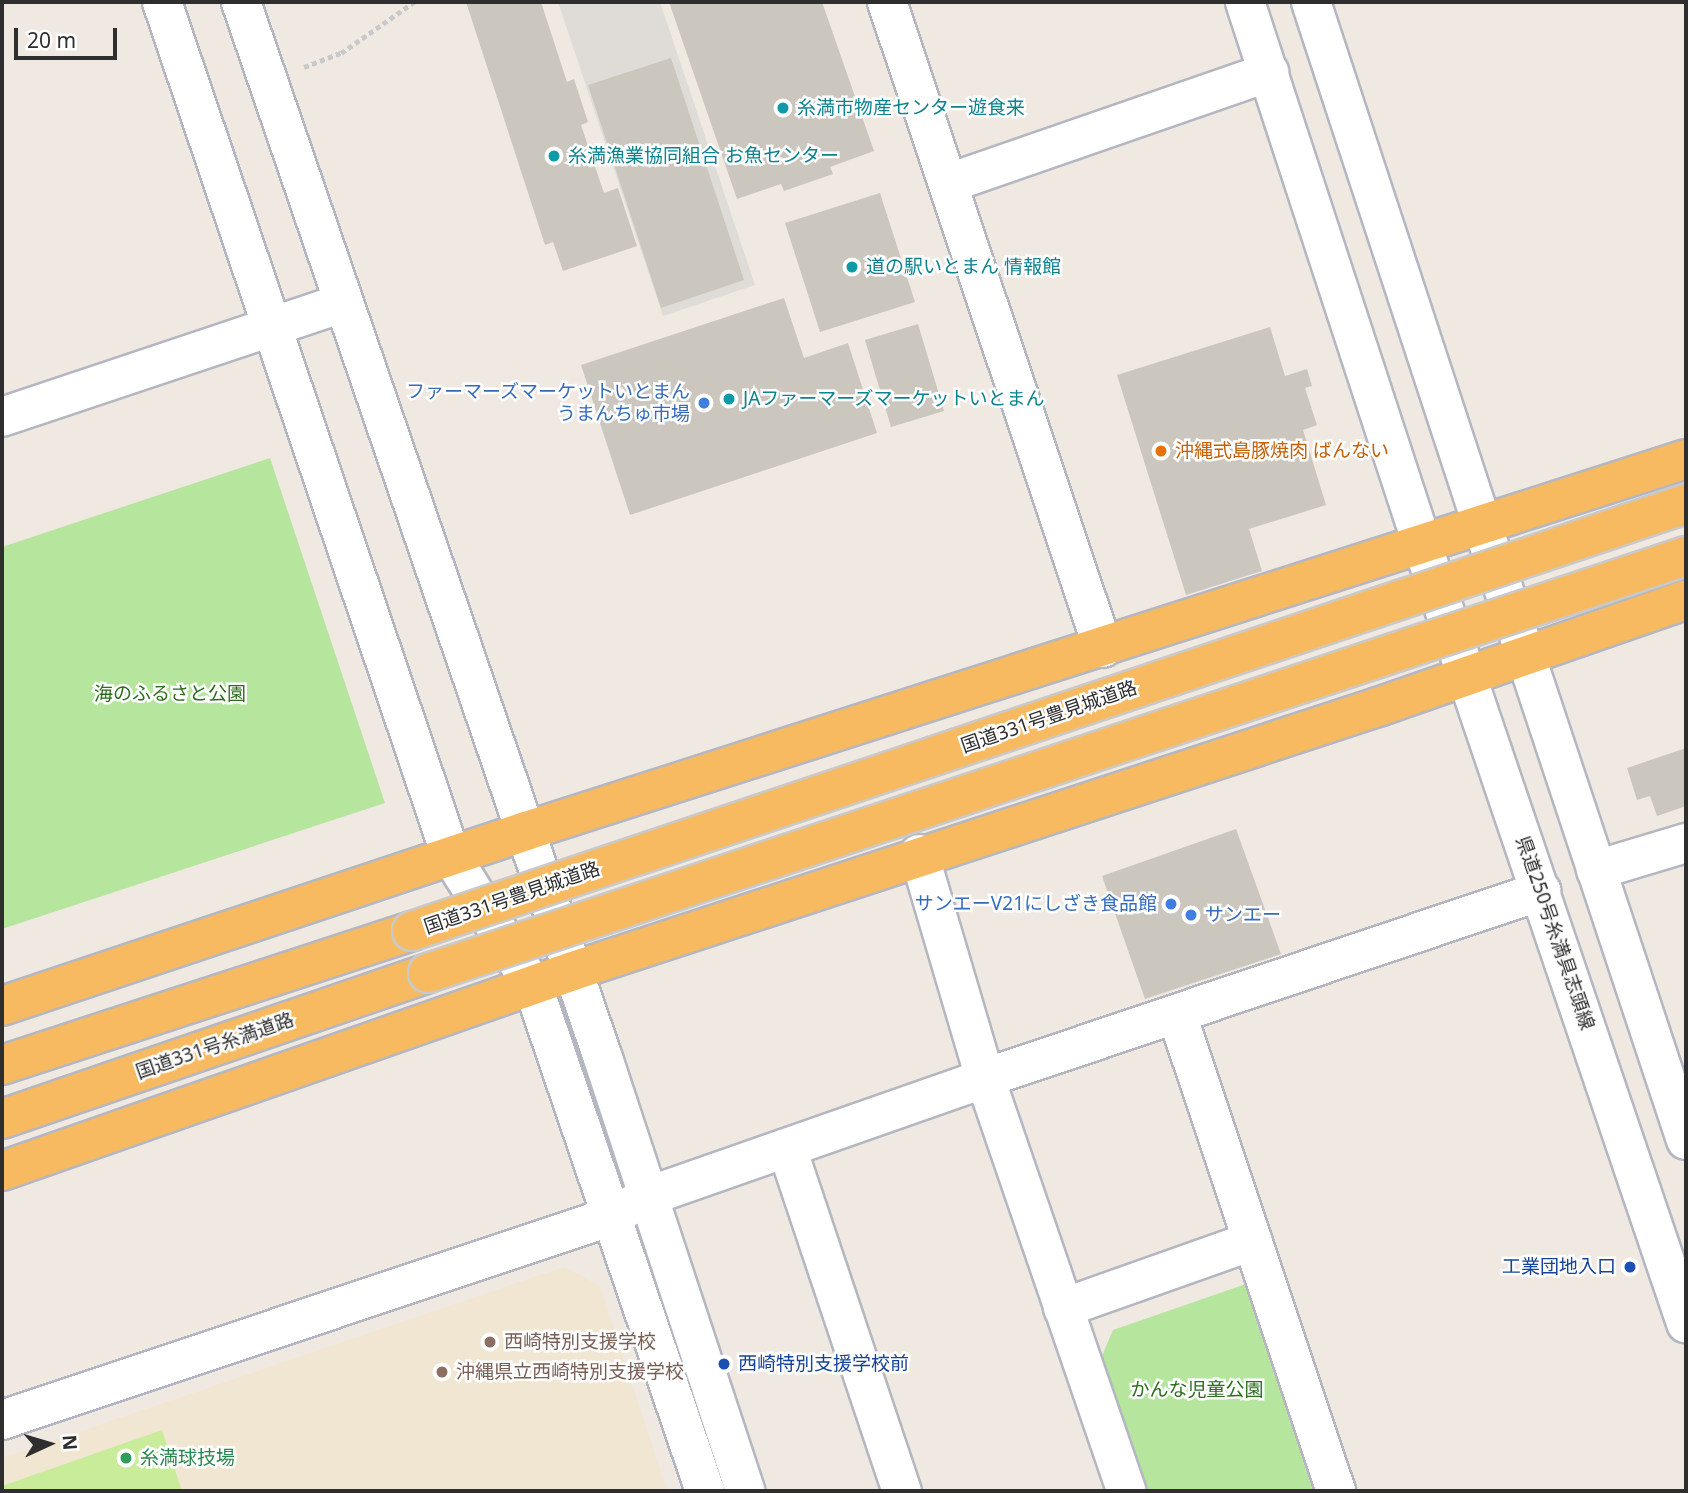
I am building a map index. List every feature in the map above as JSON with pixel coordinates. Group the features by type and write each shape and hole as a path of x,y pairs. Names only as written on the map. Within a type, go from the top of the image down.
{"highway":[{"path":"2,1006 526,831 1686,459"},
{"name":"国道331号豊見城道路","path":"2,1065 412,931 1686,504"},
{"name":"国道331号糸満道路","path":"2,1119 428,973 1686,556"},
{"path":"2,1177 573,971 1686,600"},
{"path":"2,1171 81,1147"}],"street":[{"path":"162,2 451,856 533,986 705,1491"},
{"path":"241,2 526,831 745,1491"},
{"path":"887,2 1103,648"},
{"name":"県道250号糸満具志頭線","path":"1245,2 1422,544 1686,1323"},
{"path":"1311,2 1686,1140"},
{"path":"949,183 1269,72"},
{"path":"2,417 343,303"},
{"path":"1596,870 1686,843"},
{"path":"919,855 985,1078 1126,1491"},
{"path":"2,1420 612,1216 646,1197 985,1078 1541,891"},
{"path":"1177,1015 1336,1491"},
{"path":"788,1148 902,1491"},
{"path":"1063,1308 1252,1241"}],"path":[{"path":"304,67 341,53 414,2"}],"shaded area":[{"path":"558,2 660,2 755,285 663,316"},
{"name":"沖縄県立西崎特別支援学校","path":"564,1267 600,1286 667,1491 2,1491 2,1458"}],"green space":[{"name":"海のふるさと公園","path":"270,458 385,803 2,929 2,547"},
{"name":"かんな児童公園","path":"1246,1284 1315,1491 1147,1491 1101,1358 1113,1330"},
{"name":"糸満球技場","path":"162,1430 182,1491 2,1491 2,1486"}],"building":[{"name":"糸満漁業協同組合 お魚センター","path":"466,2 541,2 567,82 574,79 588,122 581,125 604,193 618,188 637,246 563,271 553,242 545,245"},
{"name":"糸満市物産センター遊食来","path":"669,2 822,2 874,151 830,167 833,174 784,191 781,184 737,199"},
{"path":"671,58 744,280 661,308 588,85"},
{"name":"道の駅いとまん 情報館","path":"880,193 915,302 820,332 785,223"},
{"name":"JAファーマーズマーケットいとまん","path":"784,298 804,358 848,343 877,433 630,515 581,365"},
{"path":"918,324 944,411 891,427 865,340"},
{"path":"1270,327 1285,376 1307,369 1312,386 1305,388 1317,425 1303,430 1326,505 1249,529 1262,571 1186,595 1117,375"},
{"path":"1686,748 1686,806 1657,816 1650,796 1637,800 1627,768"},
{"name":"サンエー","path":"1236,829 1281,954 1145,999 1102,876"}],"place":[{"name":"糸満市物産センター遊食来","path":"783,108"},
{"name":"糸満漁業協同組合 お魚センター","path":"554,156"},
{"name":"道の駅いとまん 情報館","path":"852,267"},
{"name":"JAファーマーズマーケットいとまん","path":"729,399"},
{"name":"ファーマーズマーケットいとまん うまんちゅ市場","path":"704,403"},
{"name":"沖縄式島豚焼肉 ばんない","path":"1161,451"},
{"name":"サンエーV21にしざき食品館","path":"1171,904"},
{"name":"サンエー","path":"1191,915"},
{"name":"工業団地入口","path":"1630,1267"},
{"name":"西崎特別支援学校","path":"490,1342"},
{"name":"西崎特別支援学校前","path":"724,1364"},
{"name":"沖縄県立西崎特別支援学校","path":"442,1372"},
{"name":"糸満球技場","path":"126,1458"}]}
